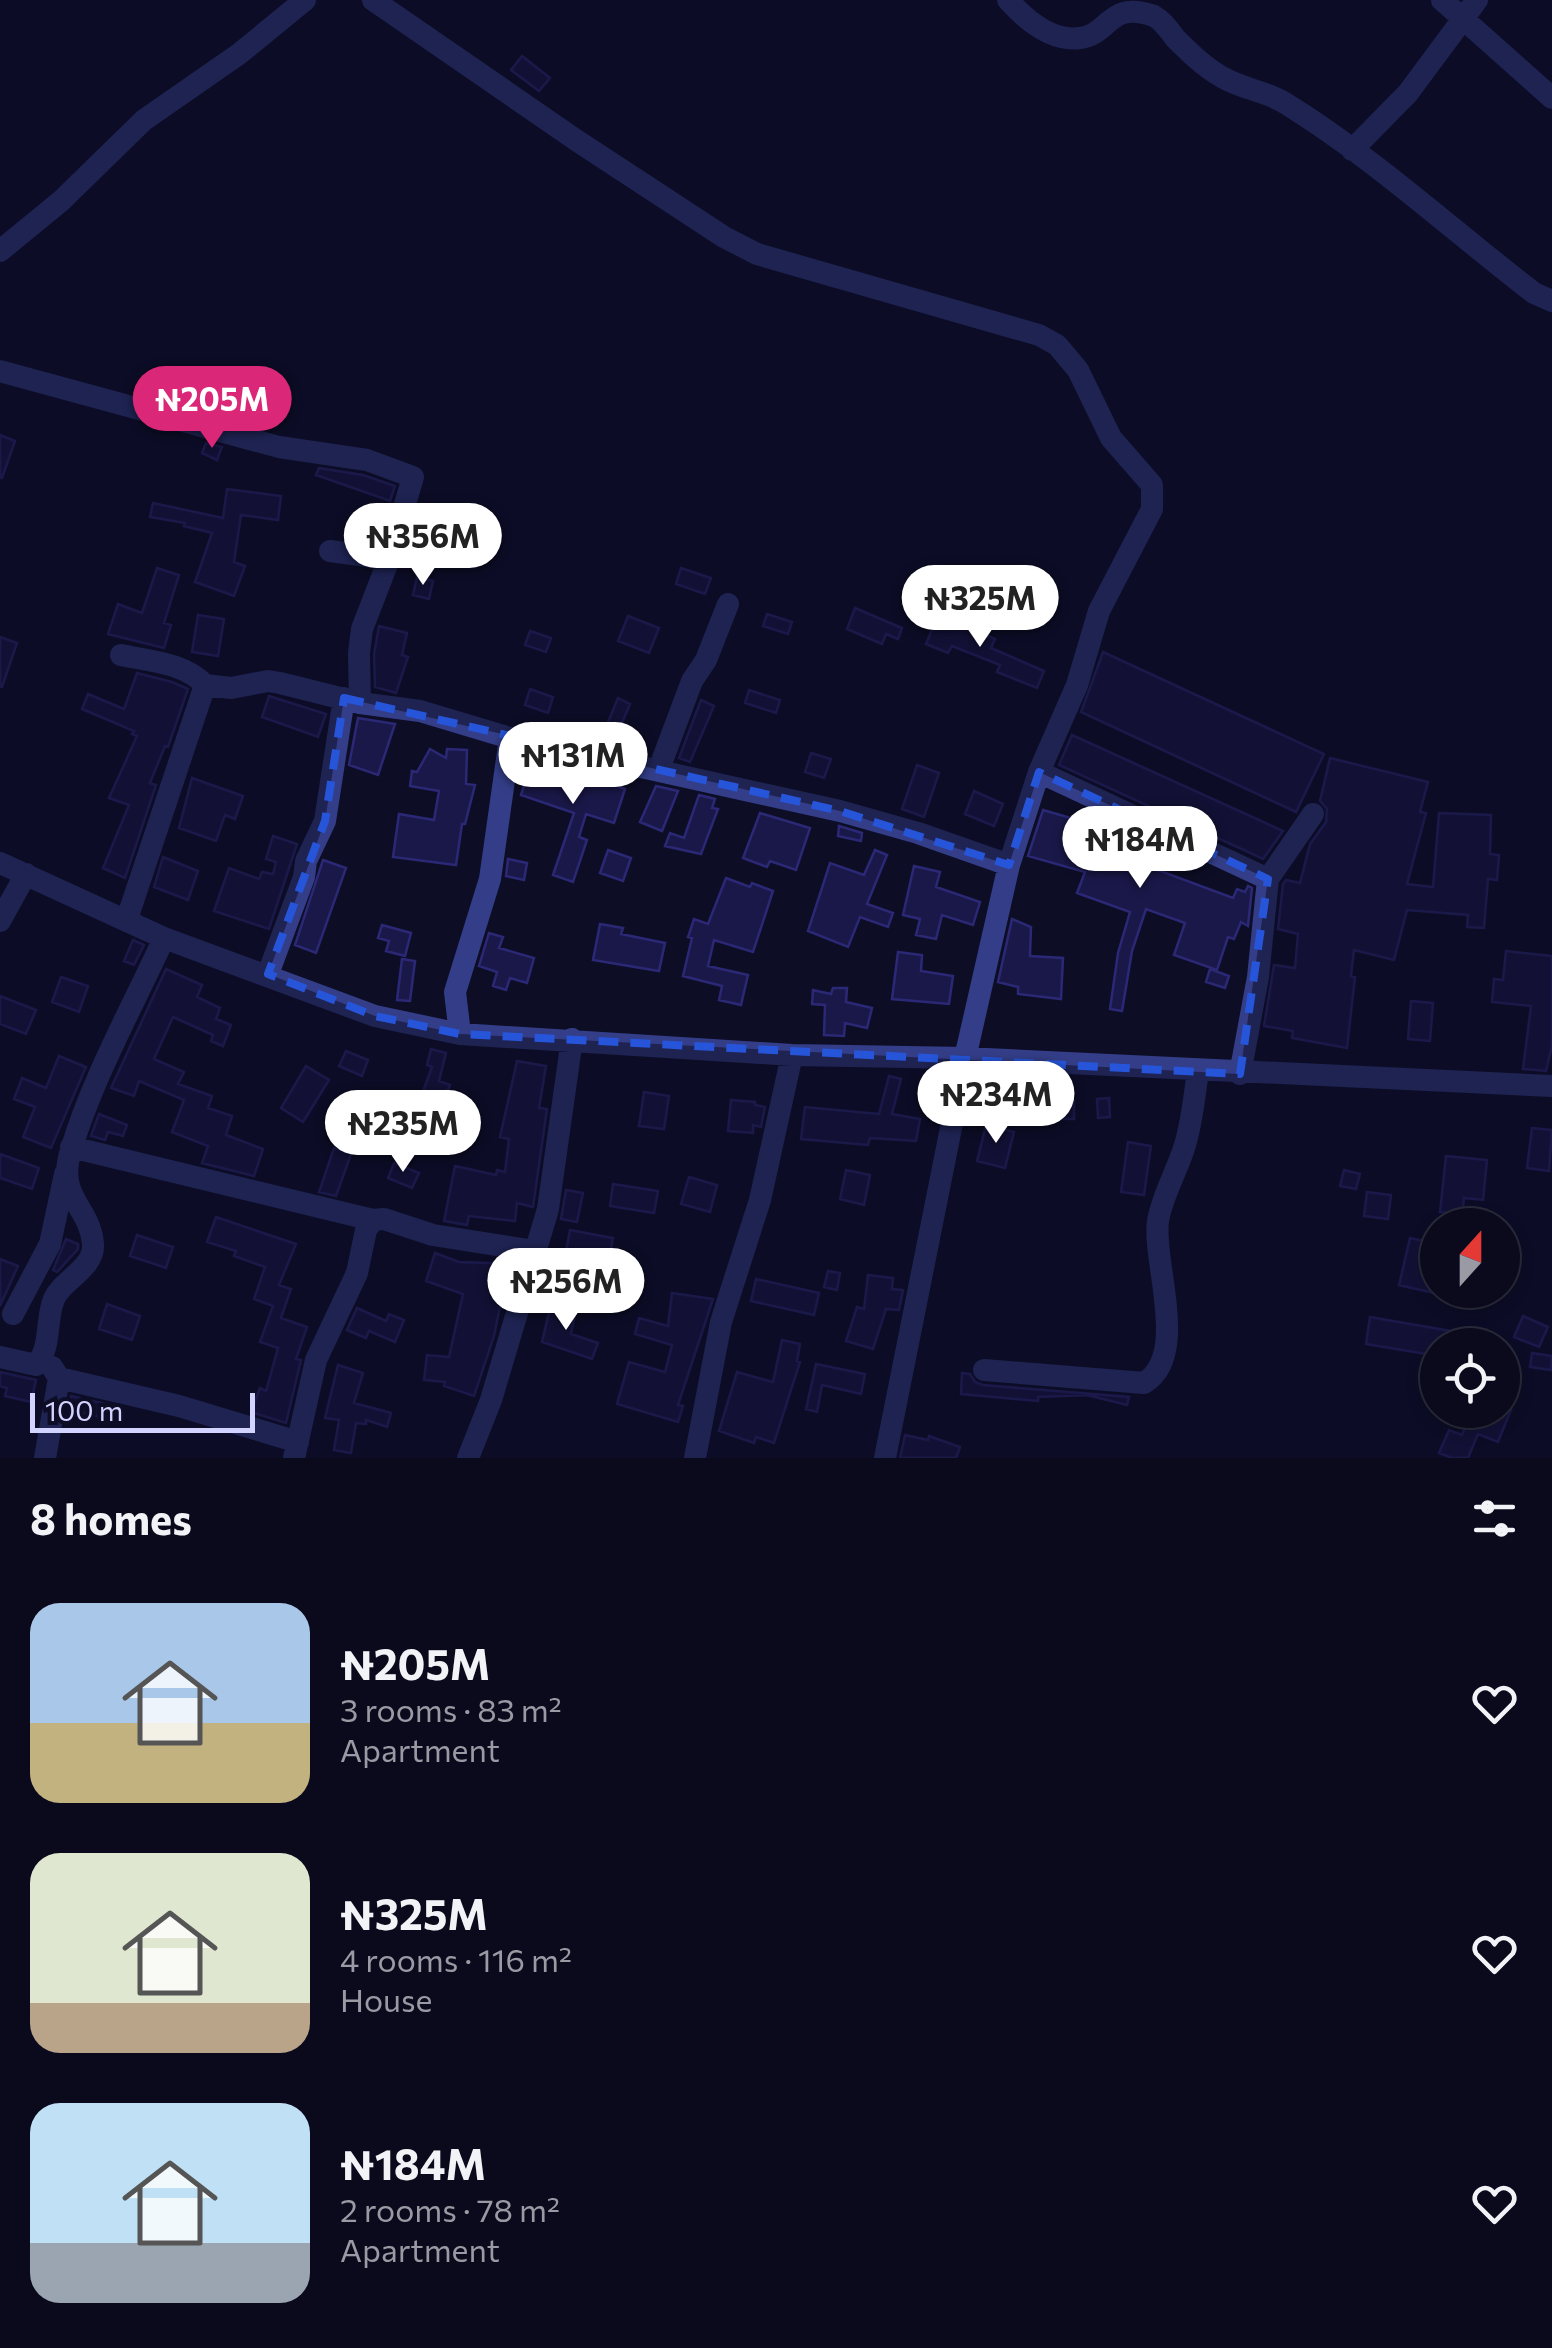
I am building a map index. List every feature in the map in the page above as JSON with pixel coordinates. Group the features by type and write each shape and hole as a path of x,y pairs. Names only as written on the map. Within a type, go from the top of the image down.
{"street":[{"path":"0,252 61,201 144,120 240,54 305,0"},
{"path":"373,0 724,237 758,254 1039,335 1057,345 1078,370 1111,438 1152,485 1152,509 1100,611 1077,685 1039,772 1009,866 885,1458"},
{"path":"1008,0 1036,26 1074,38 1088,35 1123,11 1134,9 1159,18 1208,68 1280,100 1352,150 1534,294 1552,301"},
{"path":"1442,0 1470,8 1552,98"},
{"path":"1352,150 1408,93 1470,8"},
{"path":"0,371 279,447 367,460 413,477 389,559 362,630 352,701 326,821 306,861 304,877 268,974"},
{"path":"330,551 389,559"},
{"path":"659,769 692,681 706,660 728,604"},
{"path":"121,655 180,668 205,685 231,688 268,682 420,711 510,738 856,815 1009,866"},
{"path":"128,919 205,685"},
{"path":"460,1034 455,992 490,879 510,738"},
{"path":"1039,772 1268,879"},
{"path":"1240,1074 1258,976 1268,879 1313,814"},
{"path":"0,863 164,938 376,1016 460,1034 792,1054 966,1058 1552,1086"},
{"path":"0,921 26,874"},
{"path":"13,1314 50,1244 71,1147 164,938"},
{"path":"468,1458 491,1400 548,1209 572,1038"},
{"path":"696,1458 721,1322 760,1200 792,1054"},
{"path":"984,1370 1144,1383 1153,1378 1164,1342 1167,1302 1158,1221 1186,1143 1198,1072"},
{"path":"71,1147 373,1220 384,1219 434,1235 535,1251"},
{"path":"0,1356 36,1365 44,1356 55,1297 88,1262 93,1251 93,1240 68,1187 65,1171"},
{"path":"44,1356 59,1378 179,1406 296,1450 316,1360 357,1273 366,1230 373,1220"},
{"path":"45,1458 59,1378"}],"highlighted area":[{"path":"344,698 840,811 1009,865 1039,772 1268,879 1240,1074 460,1034 375,1016 268,974 325,821"}],"building":[{"path":"522,56 550,78 539,91 511,70"},
{"path":"0,435 15,441 2,478 0,478"},
{"path":"206,443 222,447 217,460 202,453"},
{"path":"319,468 363,475 395,486 390,501 316,475"},
{"path":"227,489 281,496 278,520 241,515 234,562 245,566 234,596 195,582 212,533 150,517 153,503 223,518"},
{"path":"157,568 179,575 164,623 171,625 164,648 108,634 118,604 142,613"},
{"path":"681,568 711,578 705,594 676,584"},
{"path":"417,577 433,581 429,599 413,595"},
{"path":"855,608 902,628 898,639 886,634 882,644 847,629"},
{"path":"767,614 792,622 788,634 763,626"},
{"path":"938,614 995,639 991,648 1044,671 1037,688 997,672 1000,665 952,646 948,653 926,644"},
{"path":"198,615 224,619 218,656 192,652"},
{"path":"628,616 659,628 649,653 618,641"},
{"path":"379,626 407,633 402,655 408,657 396,693 375,687 374,654"},
{"path":"530,631 551,638 546,652 525,645"},
{"path":"0,637 17,643 2,687 0,686"},
{"path":"1103,652 1324,754 1296,812 1081,712"},
{"path":"137,673 188,689 168,747 165,746 150,783 156,785 125,878 103,868 129,805 109,798 137,736 132,734 134,731 82,709 88,694 124,709"},
{"path":"530,689 553,697 548,713 525,705"},
{"path":"749,690 780,700 776,713 745,703"},
{"path":"269,696 326,714 318,737 262,717"},
{"path":"618,698 630,704 613,744 601,739"},
{"path":"701,700 714,706 690,762 679,758"},
{"path":"358,718 395,724 378,775 349,765"},
{"path":"1072,735 1283,831 1263,859 1059,765"},
{"path":"430,749 446,758 447,749 467,750 466,784 475,785 462,824 456,865 393,857 399,814 434,820 439,791 410,786 412,771 417,772"},
{"path":"811,753 831,759 824,778 805,772"},
{"path":"1330,758 1428,782 1420,812 1426,813 1407,884 1433,887 1439,813 1491,815 1490,854 1499,855 1497,880 1488,879 1484,928 1467,927 1468,915 1407,910 1394,960 1354,950 1347,1048 1292,1038 1293,1031 1264,1026 1274,965 1295,968 1298,934 1278,929 1283,884 1286,880 1300,883 1310,844 1326,822 1327,809 1320,801"},
{"path":"531,763 571,777 574,768 625,789 614,823 586,814 579,837 587,840 573,882 553,875 574,813 521,795"},
{"path":"917,765 939,773 924,817 902,809"},
{"path":"192,778 243,796 235,819 225,815 216,841 179,828"},
{"path":"656,786 678,791 662,831 640,822"},
{"path":"974,791 1003,804 994,826 965,814"},
{"path":"699,795 715,799 712,808 718,809 701,854 665,846 670,833 684,838"},
{"path":"1043,810 1150,841 1144,865 1233,898 1237,889 1245,892 1248,886 1252,888 1248,926 1241,922 1234,939 1228,937 1217,970 1174,955 1185,923 1146,909 1132,951 1122,1011 1110,1009 1118,953 1130,912 1077,893 1085,872 1028,856"},
{"path":"760,813 810,828 796,870 770,861 767,867 743,858"},
{"path":"839,826 862,833 861,841 838,836"},
{"path":"273,836 297,844 269,929 214,911 229,868 259,879 262,872 273,874 276,862 266,859"},
{"path":"608,850 631,858 623,881 600,873"},
{"path":"875,850 887,855 867,904 893,913 888,927 860,917 848,947 808,931 830,863 864,875"},
{"path":"163,857 198,871 188,900 154,887"},
{"path":"508,859 527,863 524,880 506,876"},
{"path":"323,860 346,868 316,953 295,945"},
{"path":"914,866 940,872 936,887 980,902 973,925 942,915 936,939 916,935 920,919 903,915"},
{"path":"726,878 773,891 753,952 714,940 708,966 748,975 741,1005 719,1000 722,986 683,976 694,919 708,924"},
{"path":"1012,919 1031,927 1030,956 1063,958 1061,999 1018,994 1018,987 998,982"},
{"path":"600,924 623,928 621,934 665,943 659,971 593,960"},
{"path":"382,925 411,933 405,956 386,951 389,941 378,938"},
{"path":"489,933 503,937 499,948 534,958 527,983 510,978 506,990 493,986 497,972 479,966"},
{"path":"133,940 144,945 134,965 124,961"},
{"path":"1506,951 1552,956 1552,1046 1546,1071 1523,1069 1531,1006 1492,1002 1494,979 1503,980"},
{"path":"898,952 922,955 921,971 953,976 949,1004 892,999"},
{"path":"402,959 415,961 410,1001 397,1000"},
{"path":"166,969 202,985 197,997 220,1008 216,1019 231,1025 223,1046 211,1041 213,1035 173,1017 154,1059 184,1072 178,1084 212,1096 208,1108 232,1116 226,1135 263,1149 254,1176 202,1163 208,1146 172,1132 184,1100 139,1081 134,1096 111,1088"},
{"path":"1210,969 1229,976 1225,988 1206,982"},
{"path":"61,977 88,986 79,1012 52,1002"},
{"path":"833,988 847,988 846,1002 872,1008 867,1028 845,1023 844,1036 824,1035 825,1005 812,1004 813,990 831,994"},
{"path":"0,996 36,1010 26,1034 0,1024"},
{"path":"1411,1001 1433,1003 1430,1041 1408,1039"},
{"path":"431,1049 446,1053 439,1081 450,1085 440,1113 418,1105 432,1067 427,1065"},
{"path":"346,1051 368,1060 362,1076 339,1066"},
{"path":"59,1056 86,1067 51,1148 23,1137 35,1107 14,1099 22,1078 46,1088"},
{"path":"517,1061 546,1066 539,1108 547,1109 533,1207 517,1203 515,1221 469,1216 467,1225 444,1221 455,1166 496,1175 497,1170 505,1172 509,1139 500,1137"},
{"path":"306,1066 329,1080 303,1122 281,1108"},
{"path":"889,1076 901,1079 892,1114 920,1119 916,1141 870,1138 868,1145 801,1139 805,1107 879,1114"},
{"path":"644,1092 669,1096 664,1129 639,1126"},
{"path":"1109,1098 1110,1117 1098,1118 1097,1099"},
{"path":"731,1100 765,1107 761,1127 753,1125 753,1133 728,1131"},
{"path":"1062,1101 1074,1101 1074,1119 1061,1119"},
{"path":"99,1114 127,1125 123,1136 108,1132 105,1140 91,1136"},
{"path":"986,1125 1014,1132 1005,1168 977,1161"},
{"path":"1532,1128 1552,1130 1549,1171 1527,1168"},
{"path":"1128,1142 1151,1146 1144,1195 1121,1192"},
{"path":"334,1148 351,1154 336,1196 319,1192"},
{"path":"0,1154 39,1168 32,1189 0,1178"},
{"path":"1446,1156 1487,1160 1483,1200 1464,1198 1463,1208 1440,1208"},
{"path":"394,1163 419,1173 412,1188 388,1178"},
{"path":"846,1170 870,1175 864,1205 840,1199"},
{"path":"1344,1170 1360,1174 1356,1189 1340,1186"},
{"path":"689,1177 717,1185 710,1212 681,1204"},
{"path":"613,1184 658,1191 654,1213 610,1206"},
{"path":"566,1190 583,1193 577,1222 561,1219"},
{"path":"1367,1192 1391,1195 1388,1219 1364,1216"},
{"path":"216,1217 296,1244 279,1285 291,1289 281,1318 307,1327 296,1359 301,1360 286,1423 251,1412 260,1388 266,1391 278,1348 260,1342 273,1306 254,1299 265,1267 234,1256 236,1251 207,1242"},
{"path":"570,1230 613,1238 608,1265 565,1257"},
{"path":"137,1235 173,1247 166,1268 130,1256"},
{"path":"1410,1238 1420,1240 1420,1290 1399,1285"},
{"path":"66,1239 78,1244 78,1249 57,1272 53,1270"},
{"path":"435,1253 459,1262 514,1264 474,1396 444,1386 445,1382 424,1380 427,1355 449,1357 463,1294 426,1281"},
{"path":"0,1259 18,1266 0,1306"},
{"path":"828,1271 840,1273 837,1290 824,1287"},
{"path":"868,1275 893,1278 892,1289 903,1290 899,1310 886,1309 873,1349 846,1341 857,1307 864,1309"},
{"path":"756,1279 819,1293 814,1315 751,1301"},
{"path":"672,1293 713,1299 678,1405 683,1406 678,1422 617,1404 629,1362 665,1372 672,1345 635,1334 639,1318 668,1326"},
{"path":"107,1304 140,1316 132,1340 99,1329"},
{"path":"551,1304 576,1310 571,1334 598,1343 592,1359 542,1342"},
{"path":"357,1308 386,1321 389,1314 404,1320 395,1342 369,1331 366,1338 347,1330"},
{"path":"1523,1316 1548,1327 1539,1347 1520,1339 1518,1328"},
{"path":"1370,1317 1434,1328 1420,1328 1420,1353 1366,1344"},
{"path":"782,1340 800,1344 800,1362 774,1443 756,1437 754,1443 719,1431 737,1372 773,1382"},
{"path":"1532,1353 1552,1356 1551,1370 1530,1367"},
{"path":"816,1364 865,1374 861,1394 822,1385 817,1412 806,1409"},
{"path":"338,1365 363,1373 354,1403 391,1413 387,1427 366,1420 366,1424 356,1423 351,1453 334,1450 339,1420 325,1418"},
{"path":"0,1372 36,1380 31,1402 5,1396 7,1388 0,1386"},
{"path":"962,1373 970,1374 983,1385 1129,1397 1127,1405 1087,1395 1038,1397 1038,1401 961,1394"},
{"path":"71,1396 118,1407 115,1420 69,1410"},
{"path":"1465,1428 1504,1428 1498,1442 1478,1434 1468,1458 1439,1453 1449,1430 1462,1435"},
{"path":"905,1435 928,1440 929,1436 960,1447 956,1458 900,1458"}]}
